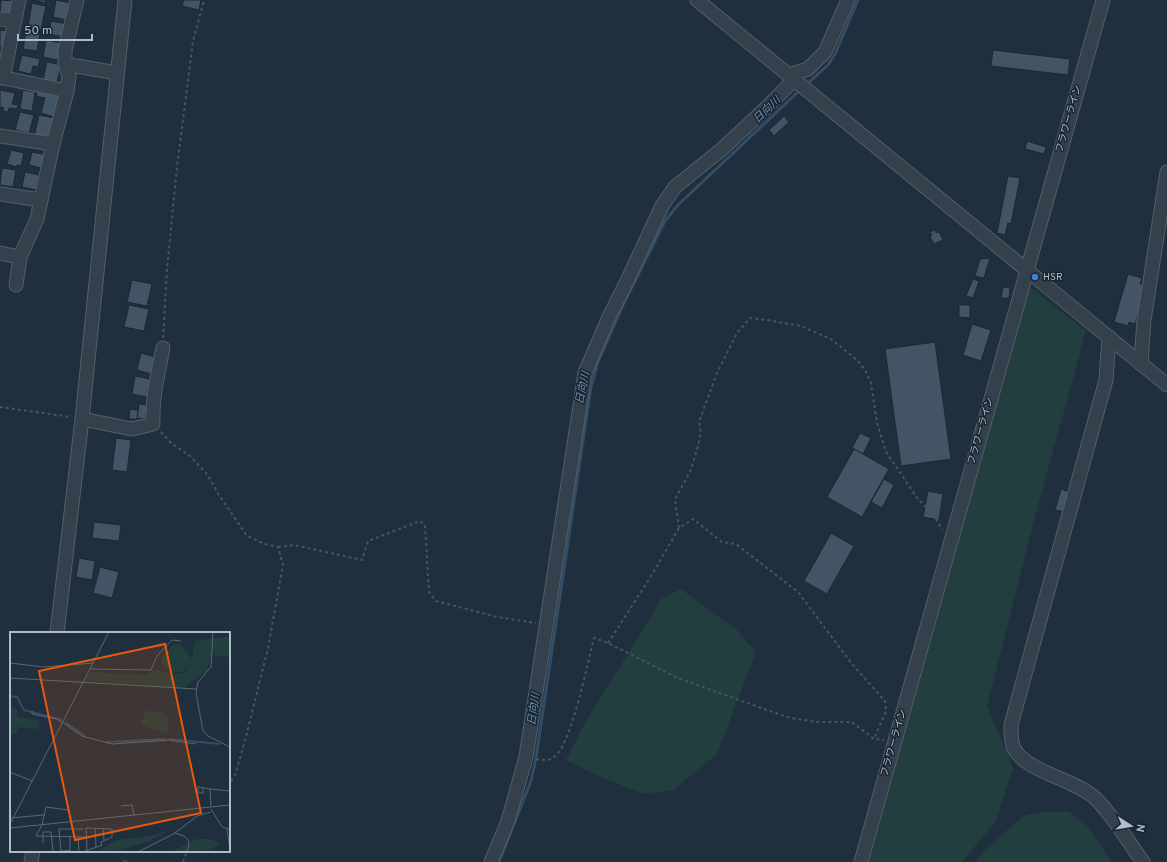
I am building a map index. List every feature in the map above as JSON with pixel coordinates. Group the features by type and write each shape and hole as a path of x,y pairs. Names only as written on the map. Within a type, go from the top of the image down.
{"street":[{"path":"19,0 1,78 67,91"},
{"path":"16,285 20,257 36,219 67,91 69,76 65,64 65,50 77,0"},
{"path":"57,632 82,419 125,0"},
{"path":"697,0 1167,385"},
{"path":"491,862 508,821 526,757 585,373 609,316 662,206 675,187 721,150 764,110 791,78 808,69 825,52 848,0"},
{"name":"フラワーライン","path":"861,862 1103,0"},
{"path":"0,19 14,21"},
{"path":"65,64 117,73"},
{"path":"0,136 53,144"},
{"path":"1141,364 1144,320 1167,172"},
{"path":"0,194 41,200"},
{"path":"0,253 20,257"},
{"path":"1109,337 1106,380 1011,725 1013,746 1023,760 1071,783 1094,797 1104,808 1143,862"},
{"path":"82,419 132,429 153,424 156,387 163,348"},
{"path":"31,862 32,852"}],"path":[{"path":"163,348 166,269 177,167 193,41 204,0"},
{"path":"679,528 675,499 690,472 697,450 701,433 699,422 717,373 737,333 750,318 801,326 831,339 857,360 865,370 871,383 877,423 886,452 918,499 934,515 950,546"},
{"path":"0,407 82,419"},
{"path":"153,424 171,443 190,456 207,474 219,495 247,536 265,544 278,547 294,545 362,560 368,541 420,521 425,525 429,592 436,601 497,618 547,625"},
{"path":"532,758 544,760 555,757 564,744 571,728 594,638 608,643 680,679 791,718 817,722 852,722 874,739 886,711 885,701 852,664 798,592 736,544 722,542 693,519 679,528 650,578 608,643"},
{"path":"230,782 235,775 268,648 283,565 278,547"},
{"path":"183,862 187,852"}],"green space":[{"path":"1030,287 1086,331 1038,506 987,706 1013,768 996,821 962,862 869,862"},
{"path":"681,589 737,630 756,652 717,754 673,790 643,794 594,774 566,760 587,719 662,598"},
{"path":"1042,812 1069,812 1088,827 1112,862 974,862 986,849 1023,816"}],"building":[{"path":"1,0 14,1 10,18 0,15"},
{"path":"33,0 46,0 45,3"},
{"path":"56,0 71,3 67,20 53,17"},
{"path":"184,0 201,0 199,10 182,6"},
{"path":"32,3 46,6 41,30 28,27"},
{"path":"51,21 67,24 64,37 49,34"},
{"path":"0,30 7,31 4,48 0,47"},
{"path":"26,32 40,34 37,51 23,49"},
{"path":"46,40 61,43 58,60 43,57"},
{"path":"993,50 1070,59 1068,75 991,66"},
{"path":"22,55 40,59 38,67 33,66 31,74 18,71"},
{"path":"47,62 61,65 57,82 43,80"},
{"path":"38,89 60,95 54,117 41,113 45,98 36,96"},
{"path":"0,90 15,93 12,104 18,105 17,109 9,108 8,112 3,111 4,108 0,107"},
{"path":"23,90 35,92 32,111 20,109"},
{"path":"20,112 34,115 29,133 15,130"},
{"path":"39,115 54,118 49,140 34,137"},
{"path":"784,116 789,122 774,136 769,130"},
{"path":"1027,141 1046,147 1044,154 1025,149"},
{"path":"11,150 24,153 21,166 17,165 17,167 7,164"},
{"path":"32,152 47,155 45,169 29,165"},
{"path":"2,168 16,170 13,187 0,185"},
{"path":"25,172 39,175 36,190 22,187"},
{"path":"1008,176 1020,178 1011,224 1008,223 1005,235 997,233"},
{"path":"935,230 936,233 939,232 943,240 934,244 930,237 932,235 930,232"},
{"path":"990,258 984,278 975,276 980,259"},
{"path":"1128,274 1142,278 1140,284 1146,286 1135,324 1129,322 1128,326 1114,322"},
{"path":"973,279 979,281 973,298 966,296"},
{"path":"132,280 152,284 147,306 127,302"},
{"path":"1003,287 1010,288 1009,298 1001,298"},
{"path":"129,305 149,309 144,331 124,327"},
{"path":"959,305 970,305 970,318 959,317"},
{"path":"972,324 991,330 981,361 963,355"},
{"path":"935,342 951,459 901,466 885,349"},
{"path":"141,353 155,357 151,374 137,370"},
{"path":"135,376 150,379 147,397 132,394"},
{"path":"139,404 148,405 145,419 137,418"},
{"path":"130,409 138,410 137,419 129,419"},
{"path":"860,433 871,438 863,454 852,448"},
{"path":"116,438 131,440 127,472 112,470"},
{"path":"854,449 889,469 862,517 827,497"},
{"path":"884,479 894,485 882,508 871,502"},
{"path":"1061,489 1070,492 1065,512 1055,510"},
{"path":"928,491 943,494 939,520 923,517"},
{"path":"94,522 121,525 119,541 92,538"},
{"path":"831,533 854,546 827,594 804,581"},
{"path":"79,558 95,561 92,580 76,577"},
{"path":"100,567 119,572 112,598 93,593"},
{"path":"123,859 132,861 122,862"}],"waterway":[{"name":"日向川","path":"806,85 828,65 835,54 858,0"},
{"name":"日向川","path":"499,862 531,781 536,758 591,387 598,362 622,307 665,221 678,205 800,90"}],"place":[{"name":"HSR","path":"1035,277"}]}
